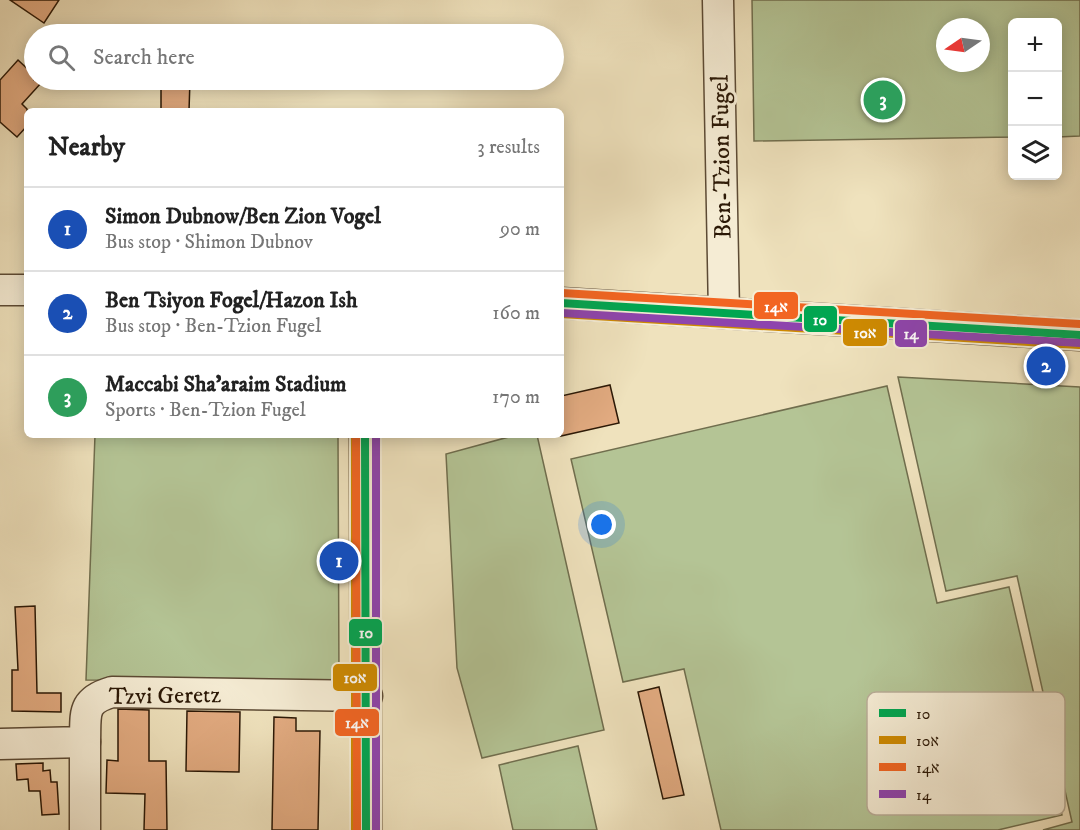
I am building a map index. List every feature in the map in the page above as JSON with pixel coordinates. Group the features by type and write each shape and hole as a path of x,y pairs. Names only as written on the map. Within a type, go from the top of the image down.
{"street":[{"name":"Ben-Tzion Fugel","path":"718,0 724,313"},
{"path":"0,290 24,290"},
{"path":"564,303 1080,335"},
{"path":"564,323 1080,354"},
{"path":"345,438 357,695 366,830"},
{"path":"347,830 357,695 365,438"},
{"name":"Tzvi Geretz","path":"85,742 87,712 90,704 98,696 112,692 357,695"},
{"path":"0,744 85,742 85,830"}],"green space":[{"path":"752,0 1080,0 1080,136 1062,137 1062,18 1008,18 1008,137 754,141"},
{"path":"898,377 1080,387 1080,830 1043,830 1072,822 1065,791 1065,692 1043,692 1017,576 946,591"},
{"path":"887,386 937,603 1009,587 1033,692 867,692 867,815 1062,815 998,830 721,830 684,669 623,682 571,459"},
{"path":"95,438 338,438 339,681 86,680"},
{"path":"505,438 538,438 604,730 482,758 457,668 446,454"},
{"path":"578,746 597,830 513,830 499,765"}],"building":[{"path":"10,0 59,0 44,23"},
{"path":"18,60 24,66 24,90 35,90 22,104 26,108 24,108 24,129 17,137 0,122 0,80"},
{"path":"161,90 190,90 189,108 161,108"},
{"path":"610,385 619,423 564,435 564,395"},
{"path":"35,606 37,693 61,693 61,712 12,711 12,670 18,670 15,607"},
{"path":"659,687 684,795 663,799 638,692"},
{"path":"118,709 149,710 149,761 166,761 167,830 144,830 145,794 106,793 107,760 118,761"},
{"path":"187,711 240,712 239,772 186,771"},
{"path":"274,717 296,718 296,731 320,731 318,830 272,830"},
{"path":"43,763 43,771 50,770 51,782 57,782 59,814 42,815 40,791 29,791 28,779 17,780 16,764"}],"transit line":[{"name":"14א","path":"564,293 1080,324"},
{"name":"10","path":"564,303 1080,335"},
{"name":"14","path":"564,313 1080,343"},
{"name":"10א","path":"564,314 1079,345"},
{"name":"10א","path":"355,438 355,830"},
{"name":"14א","path":"356,438 357,830"},
{"name":"10","path":"365,438 366,830"},
{"name":"14","path":"376,438 376,830"}],"place":[{"name":"Maccabi Sha'araim Stadium","path":"883,100"},
{"name":"Ben Tsiyon Fogel/Hazon Ish","path":"1046,366"},
{"name":"Simon Dubnow/Ben Zion Vogel","path":"339,561"}]}
